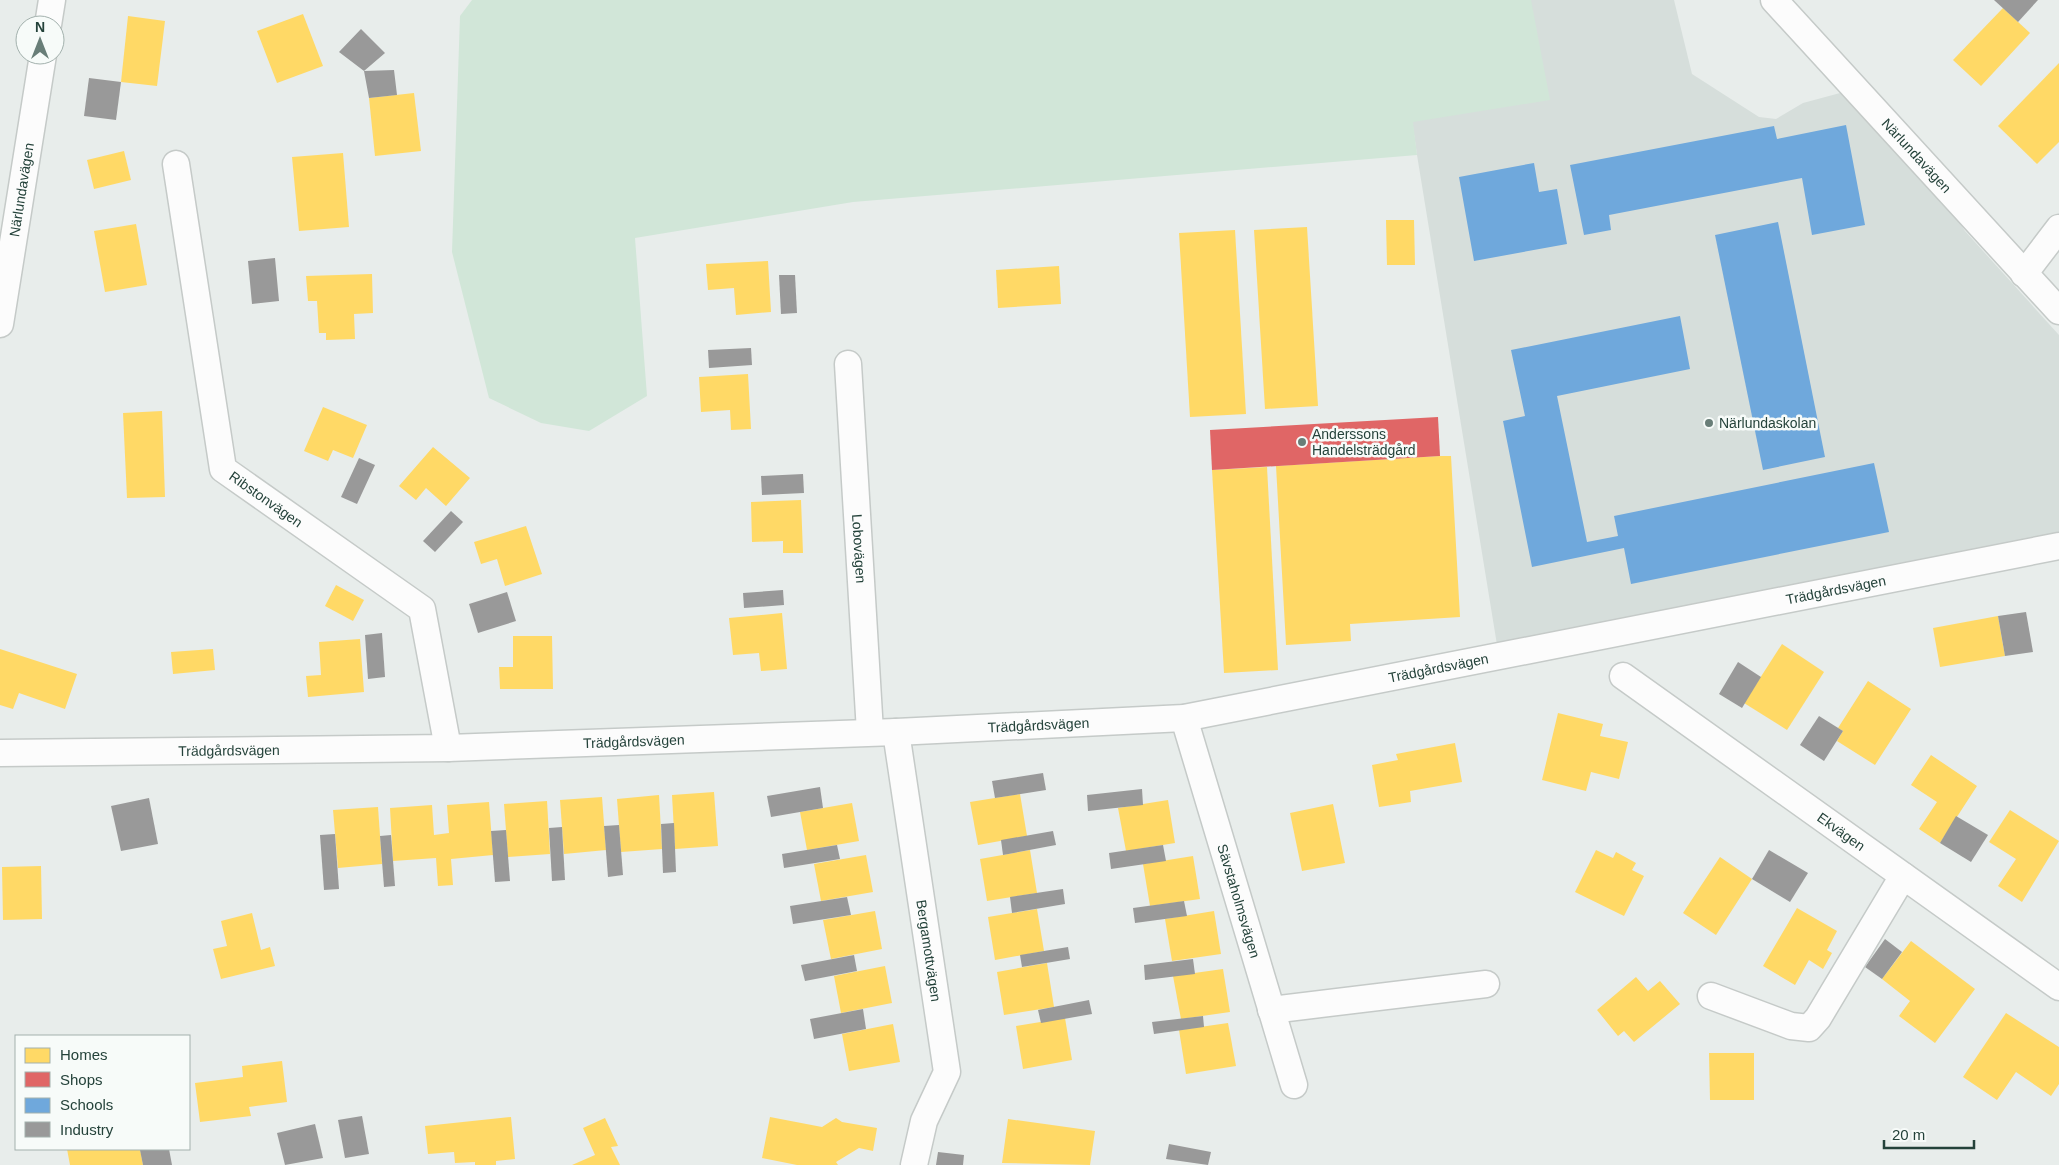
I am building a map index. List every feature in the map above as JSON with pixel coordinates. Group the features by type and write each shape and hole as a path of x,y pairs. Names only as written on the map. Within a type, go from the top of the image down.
{"street":[{"path":"50,15 52,0"},
{"name":"Närlundavägen","path":"1774,0 2059,311"},
{"name":"Närlundavägen","path":"0,324 41,65"},
{"name":"Ribstonvägen","path":"176,164 223,469 422,609 448,748"},
{"path":"2024,274 2059,228"},
{"name":"Lobovägen","path":"848,364 870,732"},
{"name":"Trädgårdsvägen","path":"0,753 448,748 896,732 1184,718 2059,546"},
{"name":"Ekvägen","path":"1623,676 2059,987"},
{"name":"Sävstaholmsvägen","path":"1184,718 1294,1084"},
{"name":"Bergamottvägen","path":"896,732 947,1072 924,1120 914,1165"},
{"path":"1711,996 1791,1026 1809,1028 1818,1018 1903,876"},
{"path":"1271,1010 1486,984"}],"shaded area":[{"path":"1395,0 1674,0 1692,74 1759,117 1776,119 1803,103 1855,89 1914,153 1965,231 2059,335 2059,545 1499,657 1417,155"}],"green space":[{"path":"472,0 1531,0 1550,100 1413,122 1417,155 853,202 635,238 647,396 589,431 541,423 489,398 452,252 460,16"}],"building: Homes":[{"path":"2003,8 2030,33 1981,86 1953,60"},
{"path":"303,14 323,66 277,83 257,31"},
{"path":"128,16 165,21 157,86 121,82"},
{"path":"2059,63 2059,142 2037,164 1998,126"},
{"path":"414,93 421,151 375,156 369,98"},
{"path":"124,151 131,180 94,189 87,160"},
{"path":"343,153 349,227 299,231 292,157"},
{"path":"1386,220 1414,220 1415,265 1387,265"},
{"path":"136,224 147,285 105,292 94,231"},
{"path":"1307,227 1318,406 1265,409 1254,230"},
{"path":"1235,230 1246,414 1190,417 1179,233"},
{"path":"768,261 771,312 736,315 734,288 708,290 706,264"},
{"path":"1059,266 1061,304 998,308 996,270"},
{"path":"372,274 373,313 354,314 355,339 326,340 326,333 319,333 317,301 308,301 306,276"},
{"path":"748,374 751,429 731,430 730,410 701,412 699,377"},
{"path":"323,407 367,425 353,458 333,450 328,461 304,451"},
{"path":"162,411 165,497 127,498 123,413"},
{"path":"433,447 470,478 446,506 426,488 416,500 399,486"},
{"path":"1451,456 1460,617 1350,624 1351,641 1286,645 1276,466"},
{"path":"1267,467 1278,670 1224,673 1212,470"},
{"path":"801,500 803,553 783,553 783,541 752,542 751,502"},
{"path":"526,526 542,574 505,586 497,559 481,564 474,542"},
{"path":"336,585 364,600 353,621 325,606"},
{"path":"782,613 787,669 761,671 759,653 733,655 729,618"},
{"path":"1998,616 2005,656 1940,667 1933,628"},
{"path":"513,636 552,636 553,689 500,689 499,667 513,667"},
{"path":"360,639 364,692 308,697 306,676 321,675 319,642"},
{"path":"1782,644 1824,672 1787,730 1744,703"},
{"path":"0,649 77,674 65,709 19,693 13,709 0,705"},
{"path":"213,649 215,670 173,674 171,652"},
{"path":"1868,681 1911,709 1875,765 1837,741 1843,731 1838,728"},
{"path":"1558,713 1603,724 1600,736 1628,742 1619,779 1591,772 1586,791 1542,780"},
{"path":"1455,743 1462,782 1410,791 1411,802 1379,807 1372,765 1398,760 1396,754"},
{"path":"1931,755 1977,786 1940,843 1919,829 1937,802 1911,785"},
{"path":"714,792 718,846 675,849 672,795"},
{"path":"1020,794 1027,836 978,845 970,802"},
{"path":"659,795 662,849 621,852 617,799"},
{"path":"602,797 606,850 564,854 560,800"},
{"path":"1168,800 1175,843 1126,851 1118,808"},
{"path":"547,801 550,854 508,857 504,804"},
{"path":"489,802 493,855 451,859 453,885 438,886 436,858 393,861 390,808 432,805 434,835 449,833 447,805"},
{"path":"852,803 859,841 807,850 800,812"},
{"path":"1333,804 1345,863 1302,871 1290,813"},
{"path":"378,807 382,864 338,868 333,810"},
{"path":"2010,810 2059,841 2022,902 1998,886 2016,859 1989,842"},
{"path":"1030,850 1037,893 987,901 980,859"},
{"path":"1596,850 1613,858 1616,852 1636,863 1632,870 1644,876 1624,916 1575,892"},
{"path":"866,855 873,892 821,901 814,864"},
{"path":"1193,856 1200,899 1150,906 1143,864"},
{"path":"1720,857 1752,879 1716,935 1683,913"},
{"path":"41,866 42,919 3,920 2,867"},
{"path":"1797,908 1837,931 1827,950 1832,953 1823,969 1809,960 1795,985 1763,966"},
{"path":"1037,909 1044,951 995,960 988,917"},
{"path":"875,911 882,949 831,959 823,920"},
{"path":"1214,911 1221,954 1172,961 1165,919"},
{"path":"252,913 261,950 270,947 275,966 221,979 213,949 227,946 221,921"},
{"path":"1911,941 1975,989 1935,1043 1899,1016 1910,1001 1882,979"},
{"path":"1047,963 1054,1007 1004,1015 997,972"},
{"path":"885,966 892,1003 841,1013 834,976"},
{"path":"1223,969 1230,1012 1181,1019 1173,976"},
{"path":"1636,977 1648,991 1660,981 1680,1004 1634,1042 1624,1031 1618,1036 1597,1010"},
{"path":"2006,1013 2059,1047 2059,1084 2051,1096 2016,1072 1997,1100 1963,1077"},
{"path":"1065,1018 1072,1060 1023,1069 1016,1026"},
{"path":"1228,1023 1236,1066 1186,1074 1179,1030"},
{"path":"893,1024 900,1062 849,1071 842,1034"},
{"path":"1709,1053 1754,1053 1754,1100 1710,1100"},
{"path":"282,1061 287,1102 249,1107 251,1116 200,1122 195,1083 243,1077 242,1066"},
{"path":"511,1117 515,1159 496,1161 496,1165 475,1165 475,1162 455,1163 454,1152 428,1154 425,1126"},
{"path":"770,1117 822,1127 836,1118 842,1122 877,1128 873,1151 859,1148 836,1162 838,1165 797,1165 762,1158"},
{"path":"605,1118 618,1146 611,1147 620,1165 572,1165 595,1155 583,1128"},
{"path":"1008,1119 1095,1131 1090,1165 1002,1163"},
{"path":"67,1150 140,1150 143,1165 70,1165"}],"building: Shops":[{"path":"1438,417 1440,456 1212,470 1210,430"}],"building: Schools":[{"path":"1846,125 1865,225 1812,235 1802,178 1609,215 1611,230 1584,235 1570,165 1774,126 1777,139"},
{"path":"1534,163 1539,192 1557,189 1567,244 1474,261 1459,177"},
{"path":"1778,222 1825,457 1763,470 1715,235"},
{"path":"1680,316 1690,369 1557,396 1587,542 1618,536 1614,516 1874,463 1889,532 1631,584 1624,548 1532,567 1503,421 1525,416 1511,350"}],"building: Industry":[{"path":"1994,0 2038,0 2018,22"},
{"path":"361,29 385,53 364,71 339,52"},
{"path":"394,70 397,95 369,98 364,71"},
{"path":"89,78 121,82 116,120 84,116"},
{"path":"275,258 279,301 252,304 248,261"},
{"path":"779,275 795,275 797,313 781,314"},
{"path":"751,348 752,365 709,368 708,350"},
{"path":"359,458 375,465 357,504 341,497"},
{"path":"803,474 804,493 762,495 761,476"},
{"path":"451,511 463,522 435,552 423,541"},
{"path":"783,590 784,605 744,608 743,593"},
{"path":"507,592 516,621 478,633 469,604"},
{"path":"2026,612 2033,652 2005,656 1998,616"},
{"path":"382,633 385,677 368,679 365,635"},
{"path":"1738,662 1761,677 1742,708 1719,694"},
{"path":"1819,716 1843,731 1824,761 1800,745"},
{"path":"1043,773 1046,790 995,798 992,781"},
{"path":"820,787 823,808 771,817 767,796"},
{"path":"1142,789 1143,805 1088,811 1087,795"},
{"path":"149,798 158,844 121,851 111,806"},
{"path":"1956,816 1988,835 1971,862 1940,843"},
{"path":"674,823 676,872 663,873 661,824"},
{"path":"619,825 623,875 608,877 604,826"},
{"path":"562,827 565,880 552,881 549,828"},
{"path":"506,830 510,881 495,882 491,831"},
{"path":"1053,831 1056,845 1003,855 1001,840"},
{"path":"335,834 339,889 324,890 320,835"},
{"path":"391,835 395,886 384,887 380,836"},
{"path":"837,845 840,859 784,868 782,854"},
{"path":"1163,845 1166,861 1111,869 1109,853"},
{"path":"1769,850 1808,873 1790,902 1752,879"},
{"path":"1063,889 1065,904 1012,913 1010,897"},
{"path":"847,897 851,915 793,924 790,906"},
{"path":"1184,901 1187,916 1135,923 1133,908"},
{"path":"1885,939 1902,952 1882,979 1865,967"},
{"path":"1068,947 1070,959 1022,967 1020,955"},
{"path":"854,955 857,971 805,981 801,965"},
{"path":"1193,959 1195,974 1145,980 1144,965"},
{"path":"1089,1000 1092,1014 1041,1023 1038,1010"},
{"path":"863,1009 866,1029 814,1039 810,1019"},
{"path":"1203,1016 1204,1027 1154,1034 1152,1022"},
{"path":"362,1116 369,1154 345,1158 338,1120"},
{"path":"315,1124 323,1158 285,1165 277,1133"},
{"path":"1169,1144 1211,1152 1208,1165 1166,1159"},
{"path":"140,1150 169,1150 172,1165 143,1165"},
{"path":"938,1152 964,1155 963,1165 936,1165"}],"place":[{"name":"Närlundaskolan","path":"1709,423"},
{"name":"Anderssons Handelsträdgård","path":"1302,442"}]}
